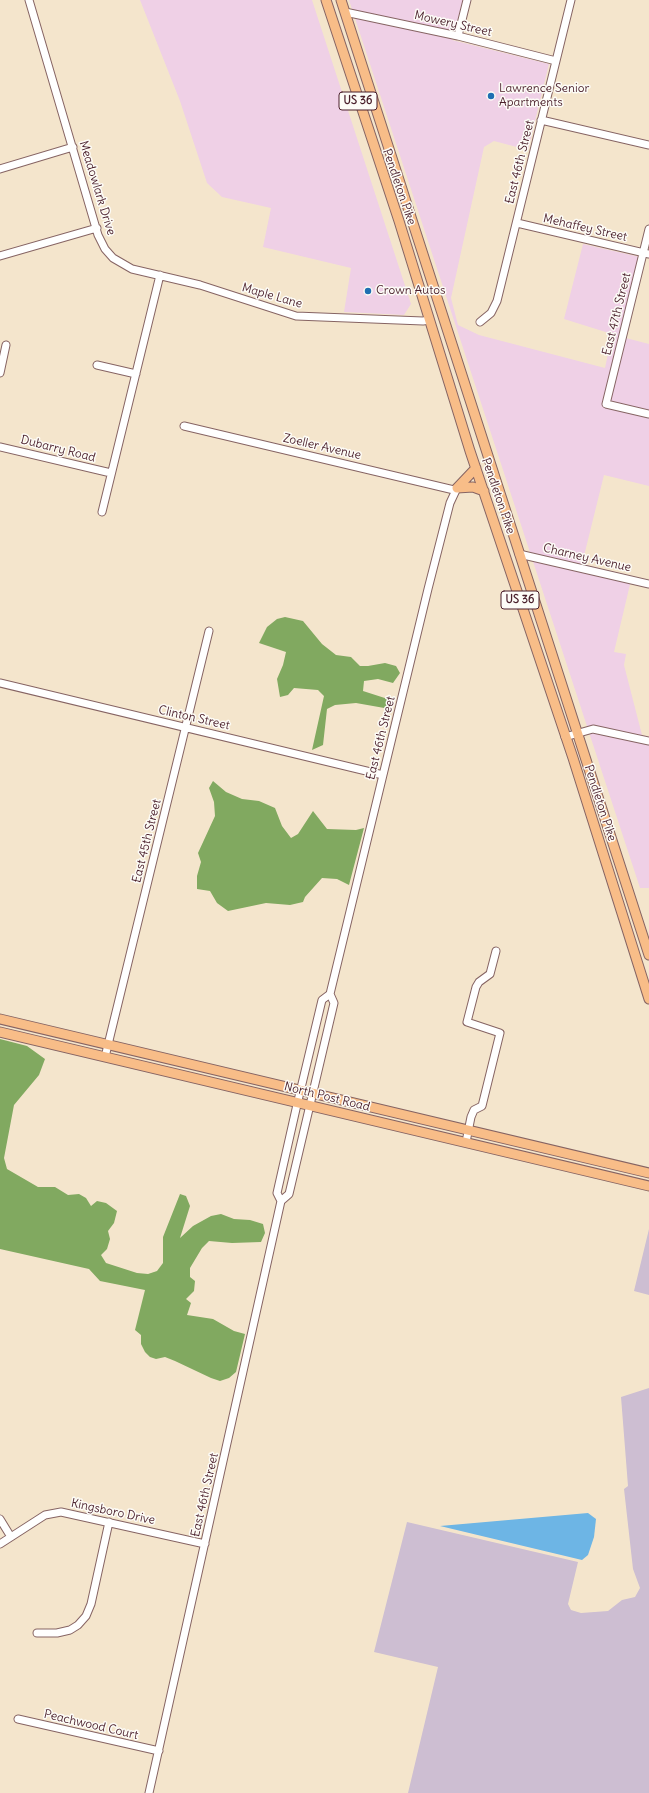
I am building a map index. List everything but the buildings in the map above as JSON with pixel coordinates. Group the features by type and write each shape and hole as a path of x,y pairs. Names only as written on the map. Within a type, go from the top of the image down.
{"main road":[{"name":"Pendleton Pike","path":"326,0 399,221 476,468 649,998"},
{"name":"Pendleton Pike","path":"341,0 519,554 645,932 649,955"},
{"path":"456,489 476,468"},
{"path":"456,489 474,487 484,492"},
{"name":"North Post Road","path":"0,1018 649,1173"},
{"name":"North Post Road","path":"0,1032 310,1104 649,1186"}],"street":[{"name":"Meadowlark Drive","path":"29,0 96,228 105,249 116,260 132,269 160,275"},
{"path":"458,36 467,0"},
{"name":"East 46th Street","path":"480,322 491,313 497,301 571,0"},
{"name":"Mowery Street","path":"345,12 458,36 556,61"},
{"path":"541,120 649,145"},
{"path":"0,169 73,147"},
{"name":"Mehaffey Street","path":"517,223 646,253"},
{"path":"0,256 96,228"},
{"name":"East 47th Street","path":"649,229 646,253 606,404 649,414"},
{"path":"102,512 160,275"},
{"name":"Maple Lane","path":"160,275 200,285 296,316 429,320"},
{"path":"0,373 6,345"},
{"path":"97,365 136,374"},
{"name":"Zoeller Avenue","path":"184,426 456,489"},
{"name":"Dubarry Road","path":"0,446 111,473"},
{"name":"East 46th Street","path":"149,1793 282,1201 289,1194 334,1003 330,994 430,581 456,489"},
{"name":"Charney Avenue","path":"519,554 649,584"},
{"name":"East 45th Street","path":"106,1056 209,631"},
{"name":"Clinton Street","path":"0,683 383,775"},
{"path":"565,737 593,729 649,741"},
{"path":"466,1142 467,1129 474,1110 482,1106 500,1033 467,1022 476,987 479,982 490,974 496,951"},
{"name":"East 46th Street","path":"282,1201 277,1193 300,1089 322,1000 330,994"},
{"name":"Kingsboro Drive","path":"0,1544 40,1518 54,1513 67,1513 205,1544"},
{"path":"0,1518 11,1536"},
{"path":"37,1633 57,1633 70,1630 78,1625 86,1616 91,1604 109,1522"},
{"name":"Peachwood Court","path":"18,1719 159,1751"}],"shaded area":[{"path":"140,0 312,0 411,304 404,315 344,312 351,268 263,247 271,208 222,197 207,183 180,101"},
{"path":"349,0 463,0 452,40 549,64 528,150 494,141 484,147 451,298 458,325 479,335 605,368 612,334 564,319 583,244 640,257 622,337 649,344 649,486 604,475 582,564 632,576 614,652 626,654 624,665 642,735 649,737 649,888 640,888"},
{"path":"649,1229 649,1295 634,1291"},
{"path":"649,1388 649,1793 408,1793 438,1667 374,1652 407,1522 578,1562 568,1604 571,1610 581,1613 608,1611 622,1600 635,1597 640,1588 633,1569 624,1489 628,1486 621,1397"}],"green space":[{"path":"285,617 303,621 322,644 336,655 351,657 360,666 385,663 396,666 400,673 393,683 378,679 364,681 363,691 391,700 390,709 356,703 335,705 327,709 323,745 312,750 324,696 318,690 294,688 288,695 280,697 277,679 283,665 286,652 259,643 267,627 277,619"},
{"path":"213,781 226,792 242,799 259,801 275,808 282,826 291,838 298,834 313,811 327,829 356,830 364,828 349,885 337,879 322,878 305,897 303,902 290,905 266,903 228,911 217,903 210,891 197,889 197,876 201,862 198,853 215,816 214,802 209,788"},
{"path":"0,1039 27,1046 45,1059 39,1075 14,1105 4,1158 7,1169 38,1187 55,1187 68,1195 79,1194 86,1198 91,1206 97,1201 106,1203 117,1211 114,1223 108,1231 110,1239 107,1249 101,1255 106,1263 137,1273 148,1274 157,1271 163,1263 163,1237 180,1194 186,1196 190,1206 180,1238 193,1226 211,1216 221,1214 234,1219 250,1220 263,1224 265,1233 261,1242 232,1243 209,1241 202,1248 190,1268 190,1277 195,1281 194,1291 186,1299 191,1303 187,1315 213,1319 234,1331 245,1334 236,1372 229,1378 220,1381 165,1357 156,1359 150,1357 145,1352 141,1344 141,1335 135,1330 145,1290 100,1281 89,1269 0,1249"}],"water":[{"path":"588,1513 596,1519 594,1537 588,1555 582,1560 440,1526"}],"place":[{"name":"Lawrence Senior Apartments","path":"491,96"},
{"name":"Crown Autos","path":"368,291"}]}
